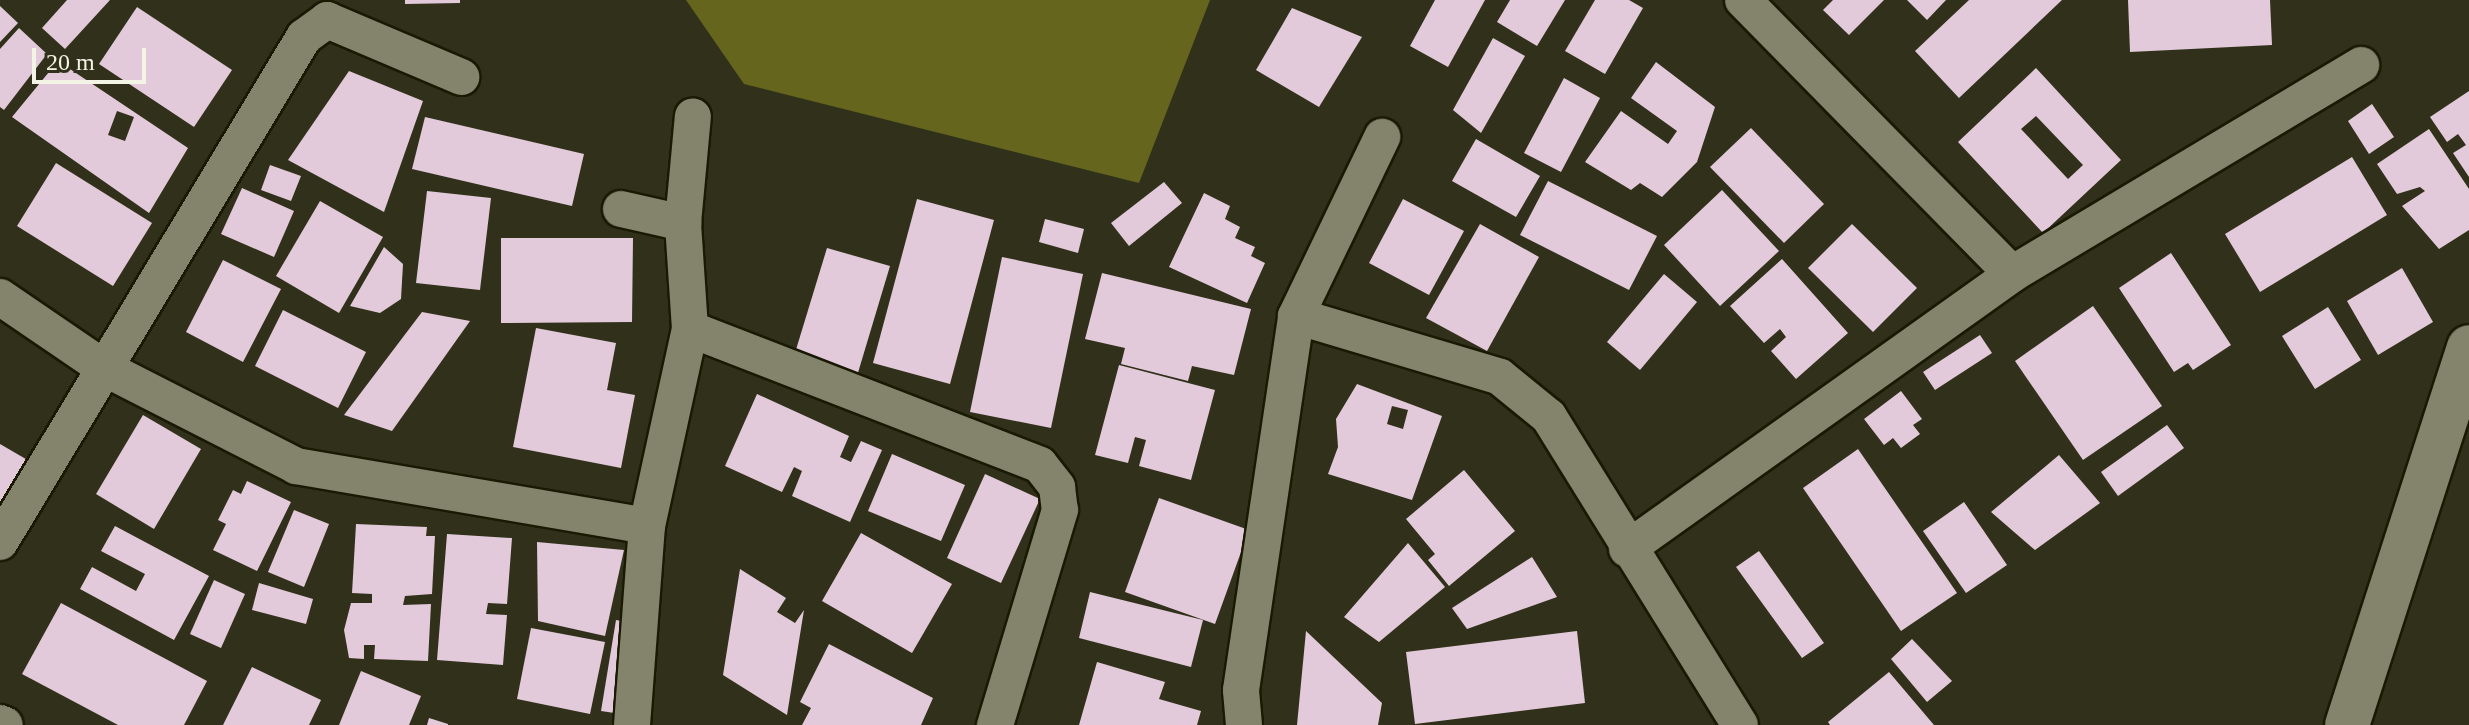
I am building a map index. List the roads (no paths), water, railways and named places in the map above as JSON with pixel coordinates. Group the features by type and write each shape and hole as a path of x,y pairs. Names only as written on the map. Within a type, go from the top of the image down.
{"main road":[{"path":"2347,725 2469,347"}],"street":[{"path":"1743,0 2012,274"},
{"path":"0,542 304,37 316,25 327,20 461,77"},
{"path":"1627,549 2012,274 2361,65"},
{"path":"632,725 647,526 690,329 683,223 693,116"},
{"path":"1244,725 1241,690 1296,316 1382,137"},
{"path":"621,209 683,223"},
{"path":"0,297 104,368 265,452 324,474 647,526"},
{"path":"1296,316 1500,377 1549,417 1627,549 1740,725"},
{"path":"690,329 1040,465 1057,487 1060,510 995,725"}]}
